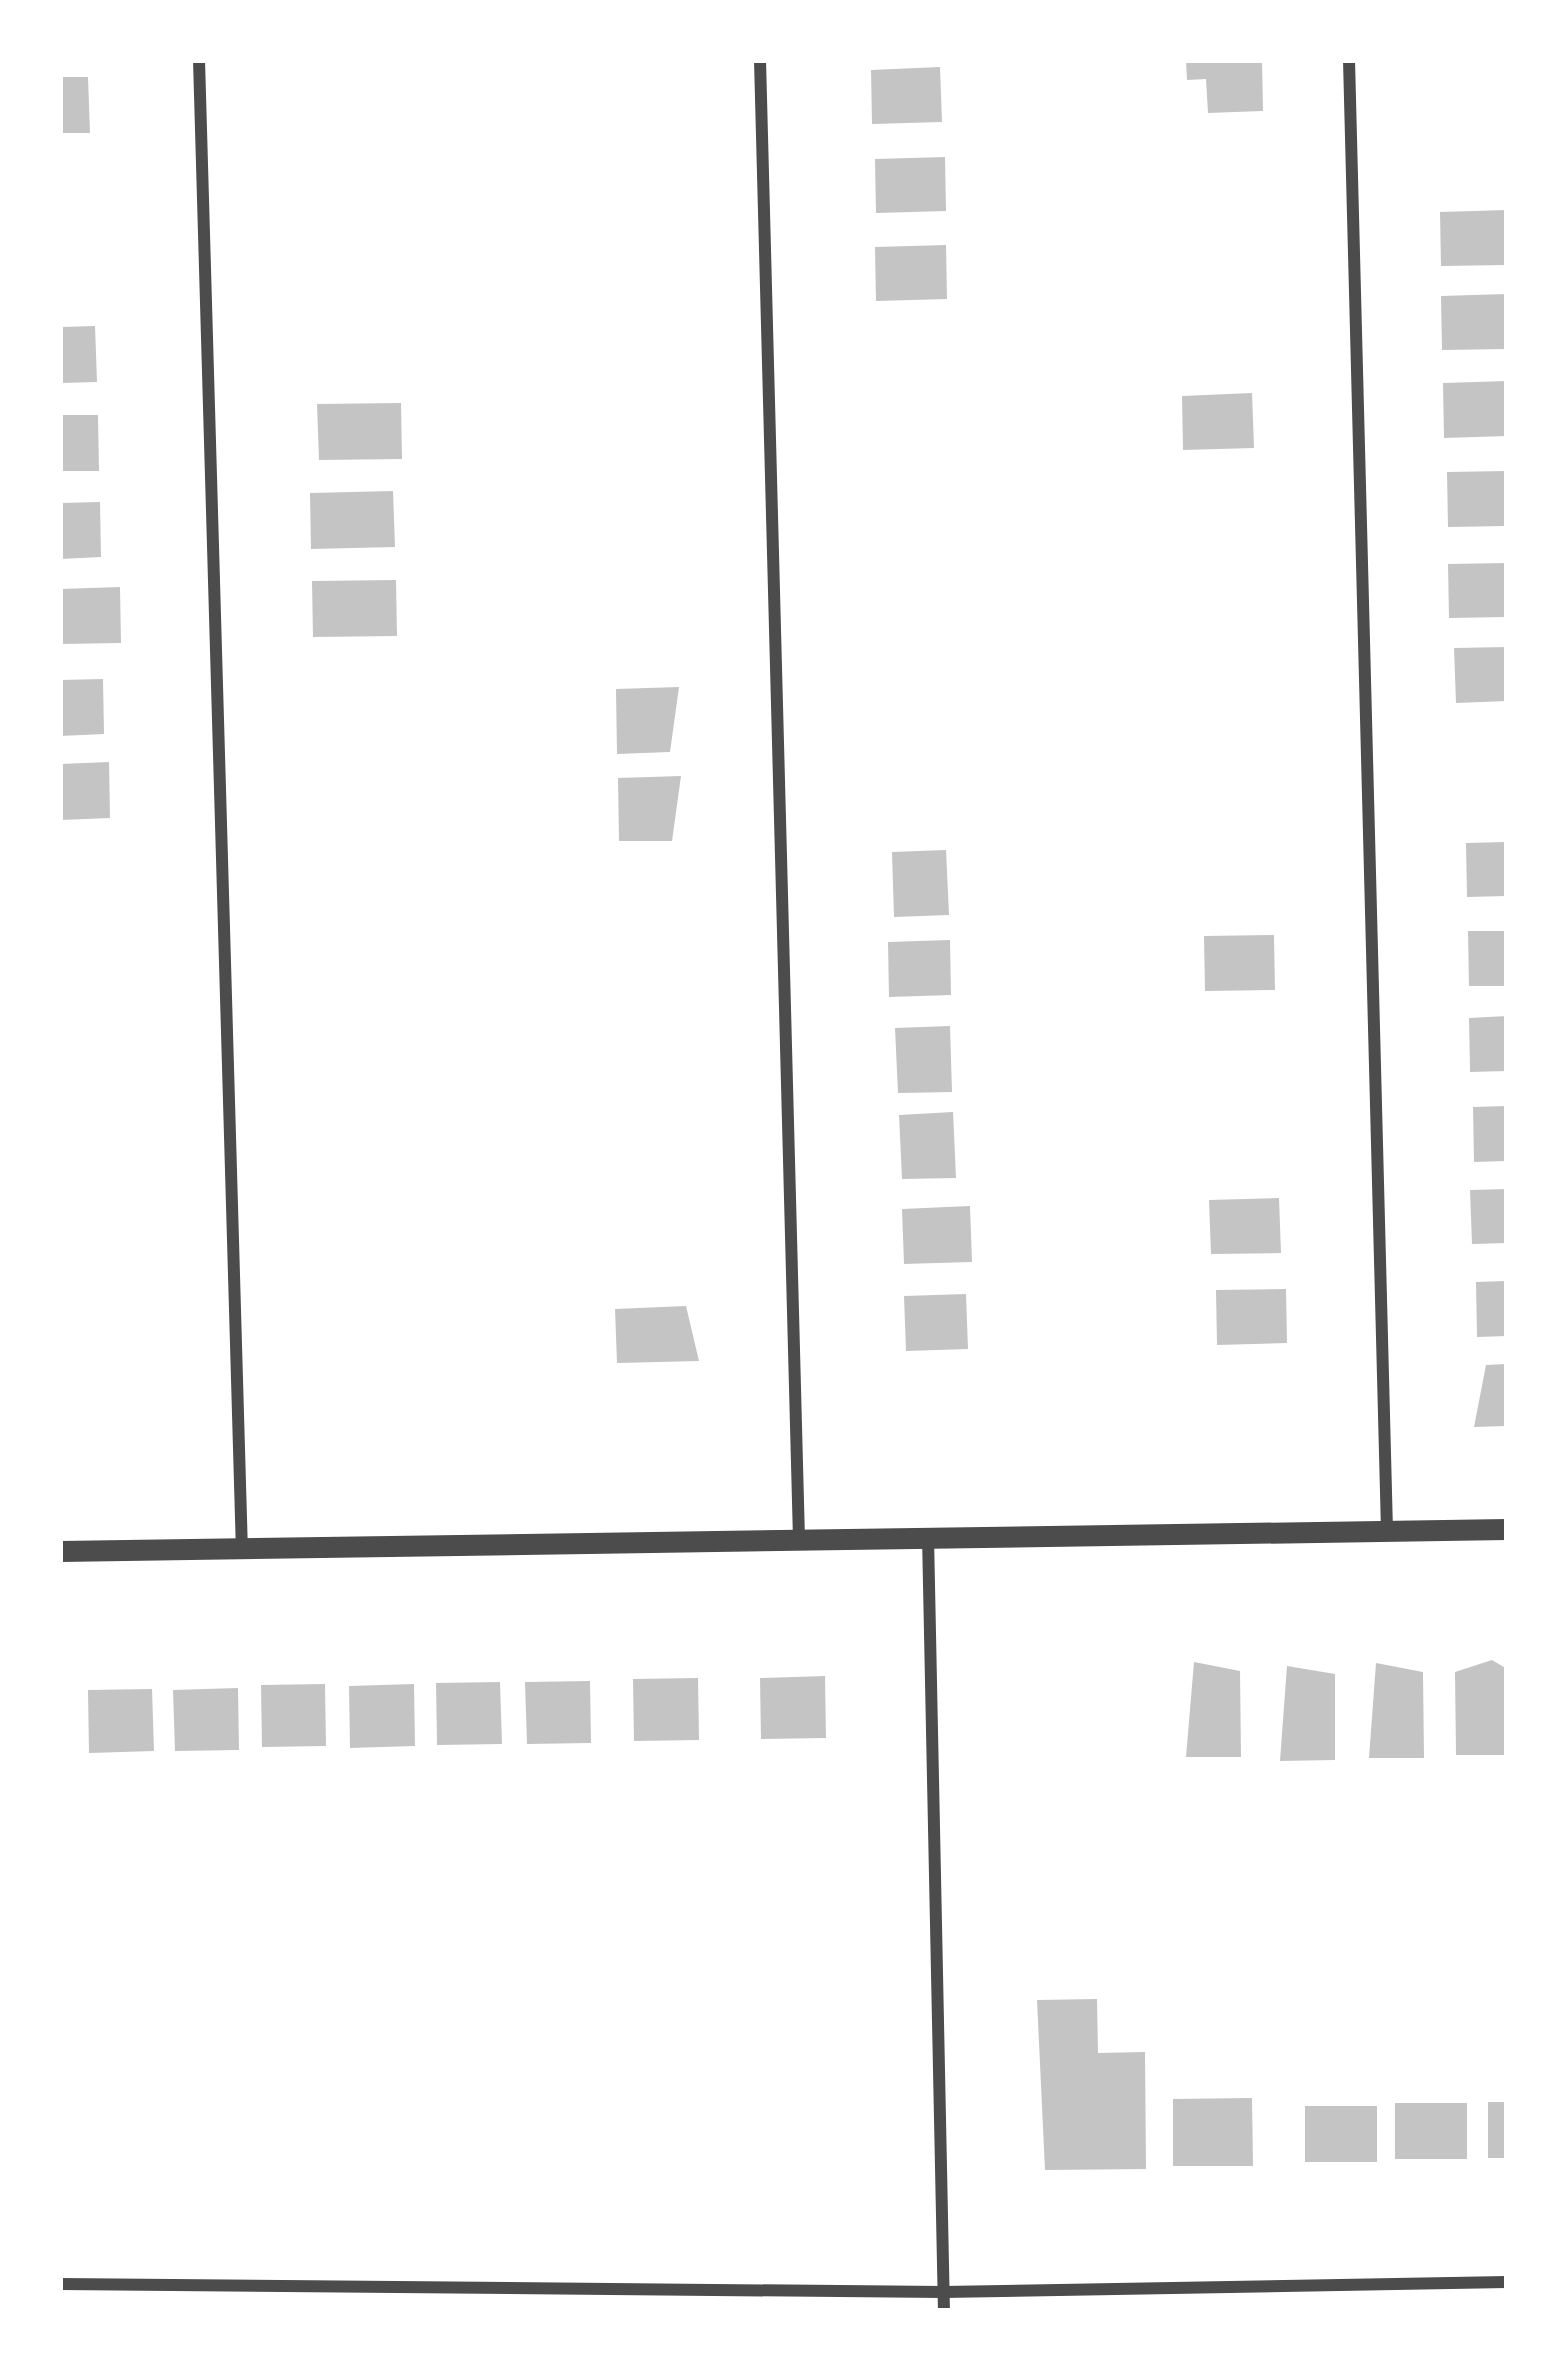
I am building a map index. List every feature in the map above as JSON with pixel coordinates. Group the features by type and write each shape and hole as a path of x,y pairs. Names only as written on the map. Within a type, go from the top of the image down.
{"street":[{"path":"199,60 242,1550"},
{"path":"760,60 799,1537"},
{"path":"1349,60 1387,1531"},
{"path":"60,1551 1507,1529"},
{"path":"928,1536 944,2311"},
{"path":"60,2284 943,2291 1507,2282"}],"building":[{"path":"1186,60 1262,60 1263,111 1208,113 1206,79 1187,80"},
{"path":"940,67 942,122 872,124 871,70"},
{"path":"60,77 88,77 90,133 60,133"},
{"path":"945,157 946,211 876,213 875,159"},
{"path":"1507,210 1507,265 1441,266 1440,212"},
{"path":"946,245 947,299 876,301 875,247"},
{"path":"1507,294 1507,349 1442,350 1441,296"},
{"path":"95,326 97,382 60,383 60,327"},
{"path":"1507,381 1507,436 1444,438 1443,383"},
{"path":"1252,393 1254,448 1183,450 1182,396"},
{"path":"401,403 402,459 319,460 317,404"},
{"path":"60,415 98,415 99,471 60,471"},
{"path":"1507,471 1507,526 1448,527 1447,472"},
{"path":"393,491 395,547 311,549 310,493"},
{"path":"100,502 101,557 60,559 60,503"},
{"path":"1507,563 1507,617 1449,618 1448,564"},
{"path":"396,580 397,636 313,637 312,581"},
{"path":"120,587 121,643 60,644 60,589"},
{"path":"1507,647 1507,701 1456,703 1454,648"},
{"path":"103,679 104,734 60,736 60,680"},
{"path":"679,687 670,752 617,754 616,689"},
{"path":"109,762 110,818 60,820 60,764"},
{"path":"681,776 672,841 619,841 618,778"},
{"path":"1507,842 1507,896 1467,897 1466,843"},
{"path":"946,850 949,915 894,917 892,852"},
{"path":"1468,931 1507,931 1507,986 1469,986"},
{"path":"1274,935 1275,990 1205,991 1204,936"},
{"path":"950,940 951,995 889,997 888,942"},
{"path":"1507,1016 1507,1071 1470,1072 1469,1018"},
{"path":"950,1026 952,1092 898,1093 895,1028"},
{"path":"1507,1106 1507,1161 1474,1162 1473,1107"},
{"path":"953,1112 956,1178 902,1179 899,1115"},
{"path":"1507,1189 1507,1243 1472,1244 1470,1190"},
{"path":"1279,1198 1281,1253 1211,1254 1209,1200"},
{"path":"970,1206 972,1262 904,1264 902,1209"},
{"path":"1507,1281 1507,1336 1477,1337 1476,1282"},
{"path":"1286,1289 1287,1343 1217,1345 1216,1290"},
{"path":"966,1294 968,1349 906,1351 904,1296"},
{"path":"686,1306 699,1361 617,1363 615,1309"},
{"path":"1507,1364 1507,1426 1474,1427 1486,1365"},
{"path":"1492,1660 1507,1669 1507,1755 1456,1755 1455,1672"},
{"path":"1194,1662 1240,1671 1241,1757 1186,1757"},
{"path":"1376,1663 1423,1672 1424,1758 1369,1758"},
{"path":"1287,1666 1335,1674 1335,1760 1280,1761"},
{"path":"825,1676 826,1738 761,1739 760,1678"},
{"path":"698,1678 699,1740 634,1741 633,1679"},
{"path":"590,1681 591,1743 527,1744 525,1682"},
{"path":"500,1682 502,1744 437,1745 436,1683"},
{"path":"325,1684 326,1746 262,1747 261,1685"},
{"path":"414,1684 415,1746 350,1748 349,1686"},
{"path":"238,1688 239,1750 175,1751 173,1690"},
{"path":"152,1689 154,1751 89,1753 88,1690"},
{"path":"1097,1999 1098,2053 1145,2052 1146,2169 1045,2170 1037,2000"},
{"path":"1252,2098 1253,2166 1173,2166 1173,2099"},
{"path":"1488,2102 1507,2102 1507,2158 1488,2158"},
{"path":"1395,2103 1467,2103 1467,2159 1395,2159"},
{"path":"1305,2106 1377,2106 1377,2162 1305,2162"}]}
